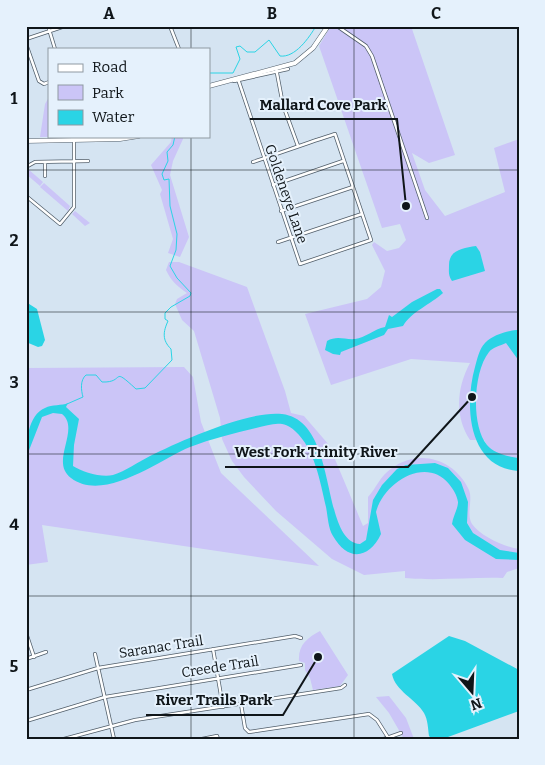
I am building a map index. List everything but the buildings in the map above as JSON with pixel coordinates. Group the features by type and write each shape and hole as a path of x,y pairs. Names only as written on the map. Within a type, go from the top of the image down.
{"main road":[{"path":"210,86 276,70 295,63 304,58 328,26"},
{"path":"26,141 74,138 130,138"}],"street":[{"path":"48,26 56,48"},
{"path":"26,39 65,26"},
{"path":"170,26 179,48"},
{"path":"337,26 366,46 372,56 427,218"},
{"path":"26,44 41,83 48,82"},
{"path":"288,69 276,70 283,105 298,146"},
{"path":"234,81 238,79"},
{"name":"Goldeneye Lane","path":"238,79 243,100 300,264 371,240 362,214"},
{"path":"243,100 249,98"},
{"name":"Goldeneye Lane","path":"254,130 260,128"},
{"path":"253,162 334,134 362,214 278,242"},
{"path":"26,196 60,224 74,207 74,138"},
{"path":"26,167 33,163 88,161"},
{"path":"272,185 343,161"},
{"path":"45,162 45,176"},
{"path":"282,211 353,187"},
{"path":"26,633 34,657"},
{"name":"Saranac Trail","path":"26,690 98,668 295,636 301,638"},
{"path":"213,649 223,707"},
{"path":"26,659 46,652"},
{"path":"95,654 114,739"},
{"name":"Creede Trail","path":"26,721 105,696 301,665"},
{"path":"64,739 111,725 341,688 346,685"},
{"path":"241,704 245,728 249,732 369,714 377,720 388,738"},
{"path":"384,739 401,733"},
{"path":"202,739 217,736 218,739"}],"green space":[{"path":"331,26 411,26 455,155 429,163 412,153 425,190 445,216 505,192 494,148 519,139 519,464 491,452 484,440 470,440 465,431 461,421 459,402 462,382 470,363 411,359 331,385 305,314 367,299 381,287 385,271 372,245 374,242 387,251 399,248 406,240 400,224 382,228 319,46"},
{"path":"48,99 48,137 40,137 45,104"},
{"path":"172,138 183,138 173,161 170,175 189,237 180,257 168,253 173,239 160,194 162,190 151,165 171,142"},
{"path":"28,169 43,182 40,186 26,174"},
{"path":"44,183 70,206 68,211 40,187"},
{"path":"75,211 90,223 85,226 72,214"},
{"path":"169,262 179,262 247,287 285,391 291,413 304,416 329,445 363,526 368,523 368,497 388,471 402,462 413,459 425,458 435,460 446,464 463,479 470,494 470,520 472,524 481,533 493,540 519,549 519,568 507,572 503,578 405,578 405,571 364,575 332,559 276,511 244,477 232,461 222,439 220,418 194,331 182,320 175,304 177,299 187,293 168,274 166,270"},
{"path":"184,367 193,377 201,422 221,473 319,566 42,525 48,562 26,565 26,368"},
{"path":"320,631 348,675 340,686 313,690 310,678 305,670 305,663 299,661 299,655 304,643"},
{"path":"389,696 406,718 414,739 404,739 389,713 376,697"}],"water":[{"path":"476,246 480,252 485,271 452,281 449,272 451,256 462,249"},
{"path":"440,289 443,293 411,316 403,326 388,329 384,335 341,352 340,355 325,350 327,341 331,339 359,338 385,327 389,315 392,317 412,302"},
{"path":"26,302 37,309 45,340 42,346 38,347 26,342"},
{"path":"519,330 519,361 506,343 489,352 480,372 477,385 476,412 478,425 487,445 506,456 519,458 518,471 501,467 489,459 480,447 474,432 470,399 475,367 483,345 488,340 504,332"},
{"path":"68,403 66,407 79,419 74,445 73,466 103,476 118,473 179,443 234,422 268,414 282,414 300,421 313,437 321,457 339,523 347,538 360,544 366,540 373,500 382,485 397,469 406,465 435,463 448,468 461,482 468,502 467,523 473,533 500,550 519,553 519,560 496,559 465,540 452,524 458,505 455,492 440,476 429,472 407,476 388,491 380,501 376,512 381,534 371,549 358,554 345,550 330,530 319,477 312,456 302,438 290,427 281,424 272,424 198,444 115,483 99,486 84,484 71,478 65,471 63,455 68,428 67,420 62,414 53,413 42,417 26,458 29,430 35,417 39,412 48,407"},
{"path":"449,636 465,641 519,670 519,711 448,737 432,739 429,736 424,713 401,690 392,674"}],"waterway":[{"path":"210,73 233,73 240,59 236,47 240,46 247,52 255,52 269,40 280,56 291,54 305,41 316,26"},
{"path":"67,404 83,397 81,388 86,375 96,375 102,382 109,382 120,377 136,389 145,388 172,360 171,349 164,336 168,321 165,319 165,313 171,307 190,296 191,293 177,278 170,266 176,250 177,234 170,206 169,179 164,180 162,174 168,161 167,152 173,145 175,138"}],"place":[{"name":"Mallard Cove Park","path":"406,206"},
{"name":"West Fork Trinity River","path":"472,397"},
{"name":"River Trails Park","path":"318,657"}]}
